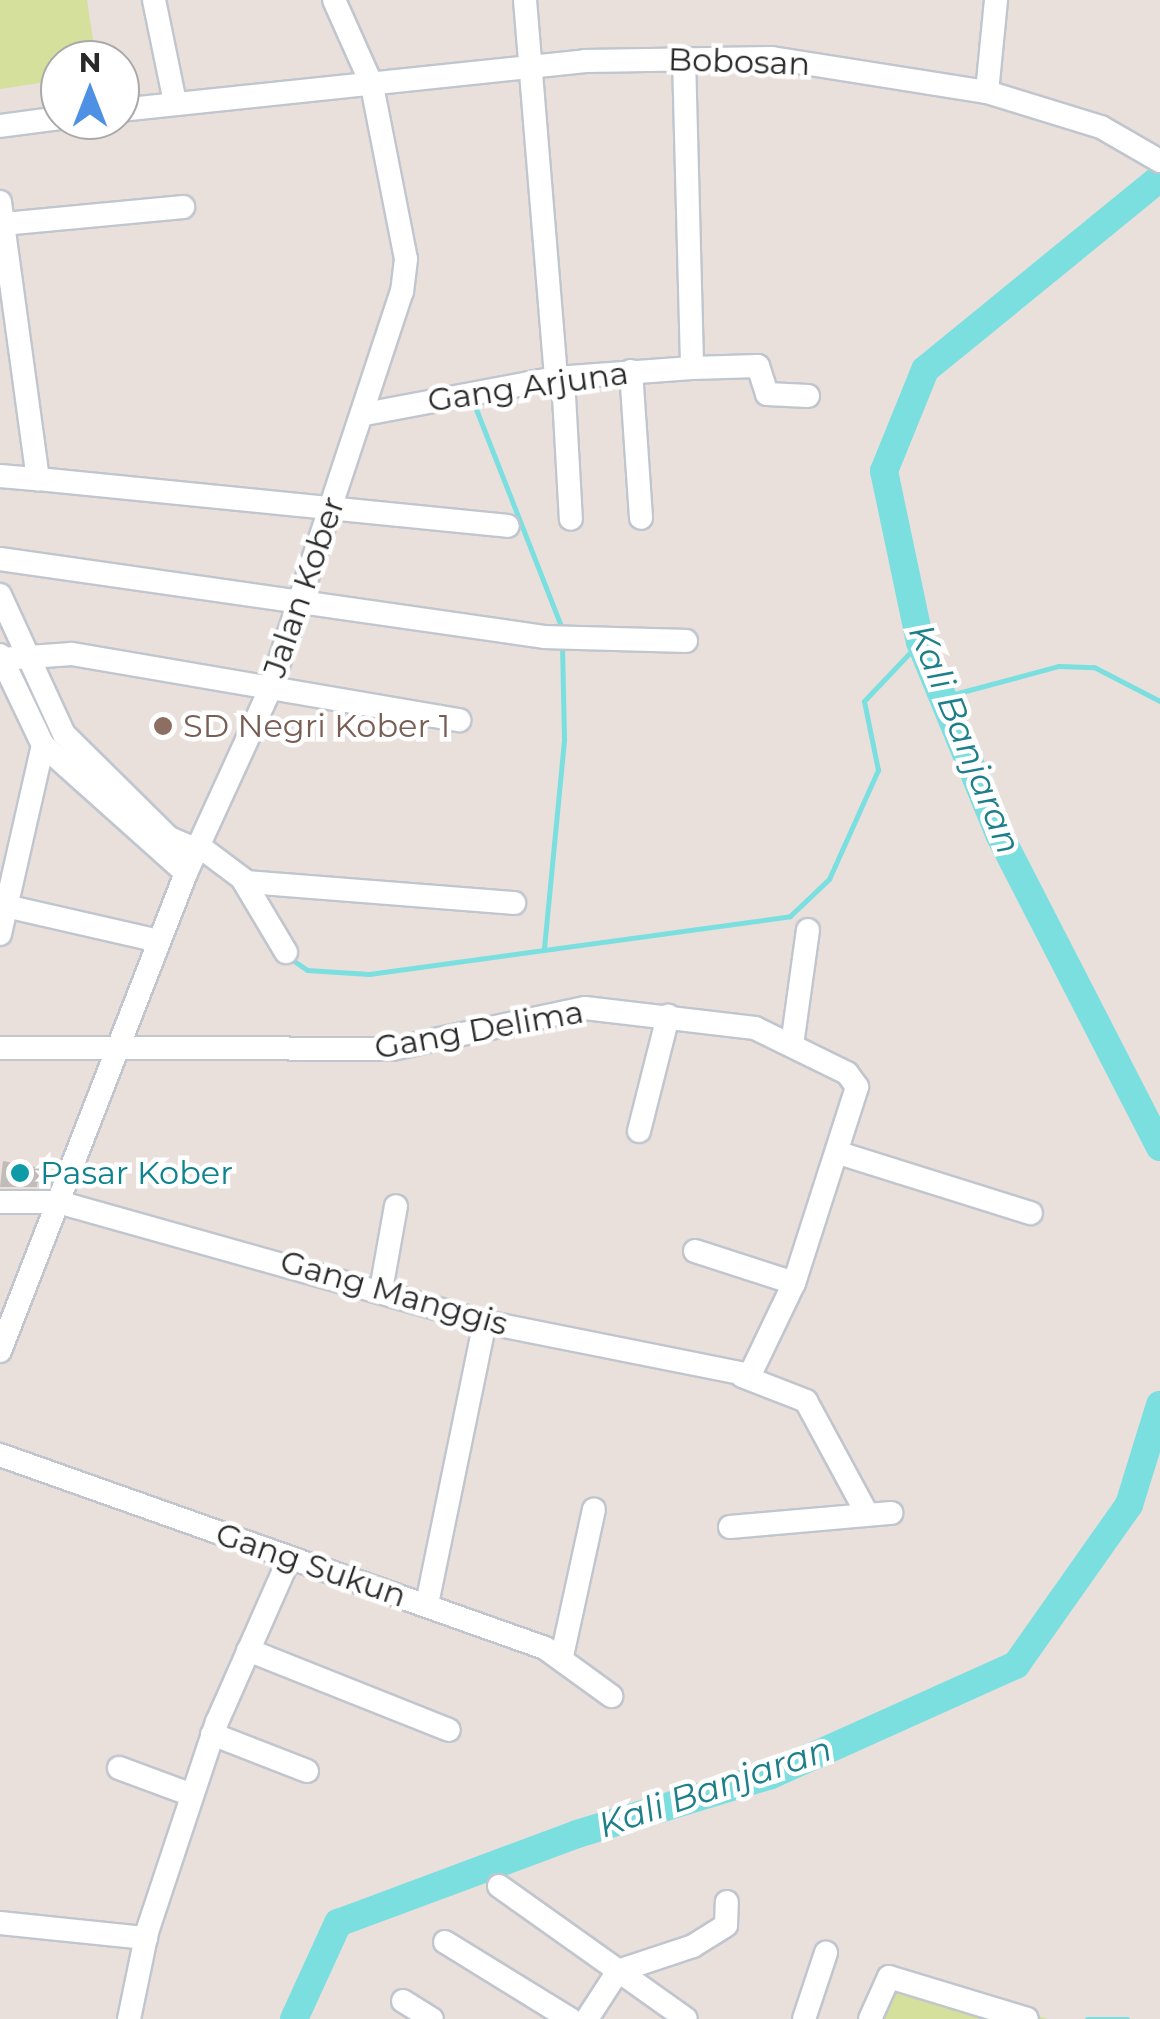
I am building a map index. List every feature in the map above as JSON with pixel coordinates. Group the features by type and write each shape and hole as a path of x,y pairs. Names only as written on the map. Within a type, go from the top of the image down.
{"street":[{"path":"154,0 175,102"},
{"name":"Jalan Kober","path":"0,1350 9,1298 58,1202 159,941 271,687 365,414 406,274 372,85 334,0"},
{"path":"525,0 571,519"},
{"path":"987,92 996,0"},
{"path":"684,58 692,368"},
{"name":"Bobosan","path":"140,107 530,67 684,58 772,58 987,92 1101,127 1160,161"},
{"path":"0,126 40,121"},
{"path":"38,479 8,320 2,213 182,207"},
{"name":"Gang Arjuna","path":"365,414 560,378 692,368 758,366 767,394 808,396"},
{"path":"632,372 641,518"},
{"path":"0,476 508,526"},
{"path":"0,559 296,607 544,638 686,641"},
{"path":"0,595 11,656 11,714 43,744 194,857 244,880 514,903"},
{"path":"11,656 271,687 459,720"},
{"path":"11,656 64,734 169,838 194,857"},
{"path":"0,934 6,906 11,828 43,744"},
{"path":"244,880 286,952"},
{"path":"6,906 159,941"},
{"path":"792,1045 808,930"},
{"name":"Gang Delima","path":"0,1048 115,1052 392,1049 460,1040 557,1010 668,1016 755,1028 846,1073 856,1087 794,1283 760,1366 737,1374"},
{"path":"639,1131 668,1016"},
{"path":"838,1153 1031,1212"},
{"name":"Gang Manggis","path":"0,1202 58,1202 485,1322 737,1374 806,1401 867,1514"},
{"path":"381,1290 396,1206"},
{"path":"695,1250 794,1283"},
{"path":"427,1604 485,1322"},
{"name":"Gang Sukun","path":"0,1455 427,1604 562,1656 611,1696"},
{"path":"562,1656 594,1510"},
{"path":"730,1527 891,1513"},
{"path":"129,2019 146,1938 212,1734 290,1559"},
{"path":"248,1650 449,1730"},
{"path":"212,1734 307,1771"},
{"path":"120,1768 192,1795"},
{"path":"500,1886 686,2019"},
{"path":"586,2019 618,1971 714,1935 729,1919 727,1902"},
{"path":"0,1924 146,1938"},
{"path":"445,1942 570,2019"},
{"path":"804,2019 826,1953"},
{"path":"870,2019 888,1977 1028,2019"},
{"path":"403,2001 432,2019"}],"green space":[{"path":"0,0 87,0 93,40 40,40 40,83 0,89"},
{"path":"878,1967 1048,2019 863,2019"}],"building":[{"name":"Pasar Kober","path":"3,1161 40,1168 37,1187 0,1187"}],"waterway":[{"name":"Kali Banjaran","path":"1160,178 925,370 884,471 920,642 999,834 1160,1147"},
{"path":"476,409 562,628"},
{"path":"288,957 307,970 369,974 790,916 829,879 878,770 864,701 920,642"},
{"path":"544,948 564,739 562,644"},
{"path":"943,697 1059,666 1094,667 1160,701"},
{"name":"Kali Banjaran","path":"294,2019 338,1923 577,1834 771,1775 1016,1665 1129,1505 1160,1405"},
{"path":"1087,2019 1127,2019"}],"place":[{"name":"SD Negri Kober 1","path":"163,726"},
{"name":"Pasar Kober","path":"20,1173"}]}
